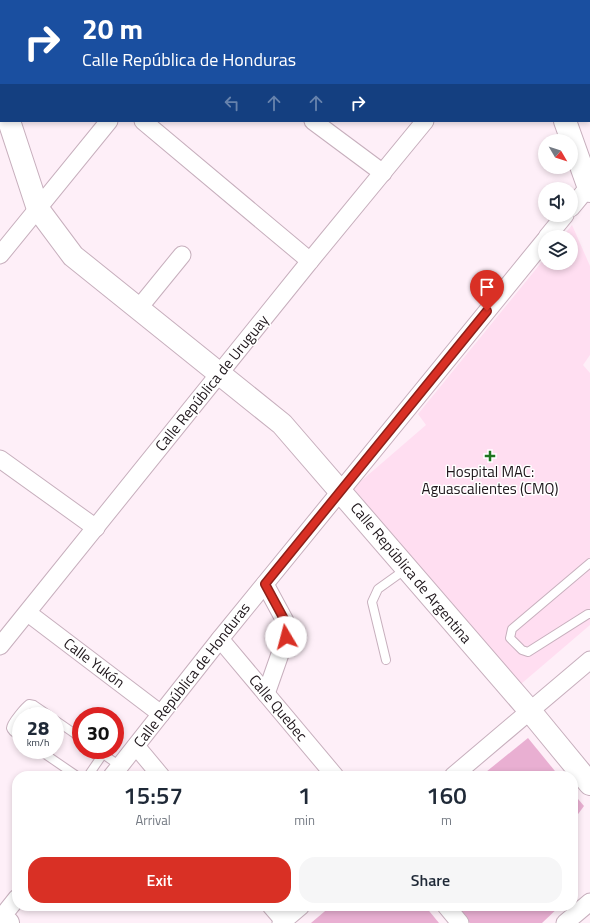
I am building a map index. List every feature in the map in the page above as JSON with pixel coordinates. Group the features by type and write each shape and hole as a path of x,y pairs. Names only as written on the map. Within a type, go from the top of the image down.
{"street":[{"name":"Calle República de Argentina","path":"9,122 38,209 73,256 282,424 530,711 590,784"},
{"path":"0,255 108,122"},
{"path":"144,122 310,261"},
{"path":"314,122 382,172"},
{"name":"Calle República de Uruguay","path":"0,646 382,172 424,122"},
{"path":"565,122 589,187 578,200"},
{"path":"553,230 559,222"},
{"name":"Calle República de Honduras","path":"116,771 220,639 538,249"},
{"path":"138,309 182,255"},
{"path":"0,459 96,528"},
{"path":"265,584 285,621 286,637 266,694"},
{"name":"Calle Yukón","path":"28,613 161,714"},
{"name":"Calle Quebec","path":"220,639 331,771"},
{"path":"459,771 590,660"},
{"path":"136,746 157,771"},
{"path":"565,923 590,902"},
{"path":"3,920 12,906"},
{"path":"274,911 282,922 295,911"},
{"path":"450,911 460,923"}],"lane":[{"path":"590,563 512,629 510,638 522,650 528,652 590,614"},
{"path":"386,660 372,602 378,588 406,569"},
{"path":"24,707 29,704 37,707"},
{"path":"52,759 70,771"},
{"path":"90,771 96,759"},
{"path":"106,759 116,771"}],"shaded area":[{"name":"Hospital MAC: Aguascalientes (CMQ)","path":"572,225 574,230 568,230"},
{"name":"Hospital MAC: Aguascalientes (CMQ)","path":"578,239 590,266 590,355 583,365 590,373 590,625 521,684 353,488 426,425 418,414 538,267 538,270 578,270"},
{"path":"528,738 555,771 487,771"},
{"path":"578,799 584,806 578,814"},
{"path":"325,911 429,911 439,923 311,923"},
{"path":"459,911 555,911 542,923 470,923"}],"place":[{"name":"Hospital MAC: Aguascalientes (CMQ)","path":"490,456"}],"route":[{"path":"286,637 285,621 265,584 487,311"}]}
